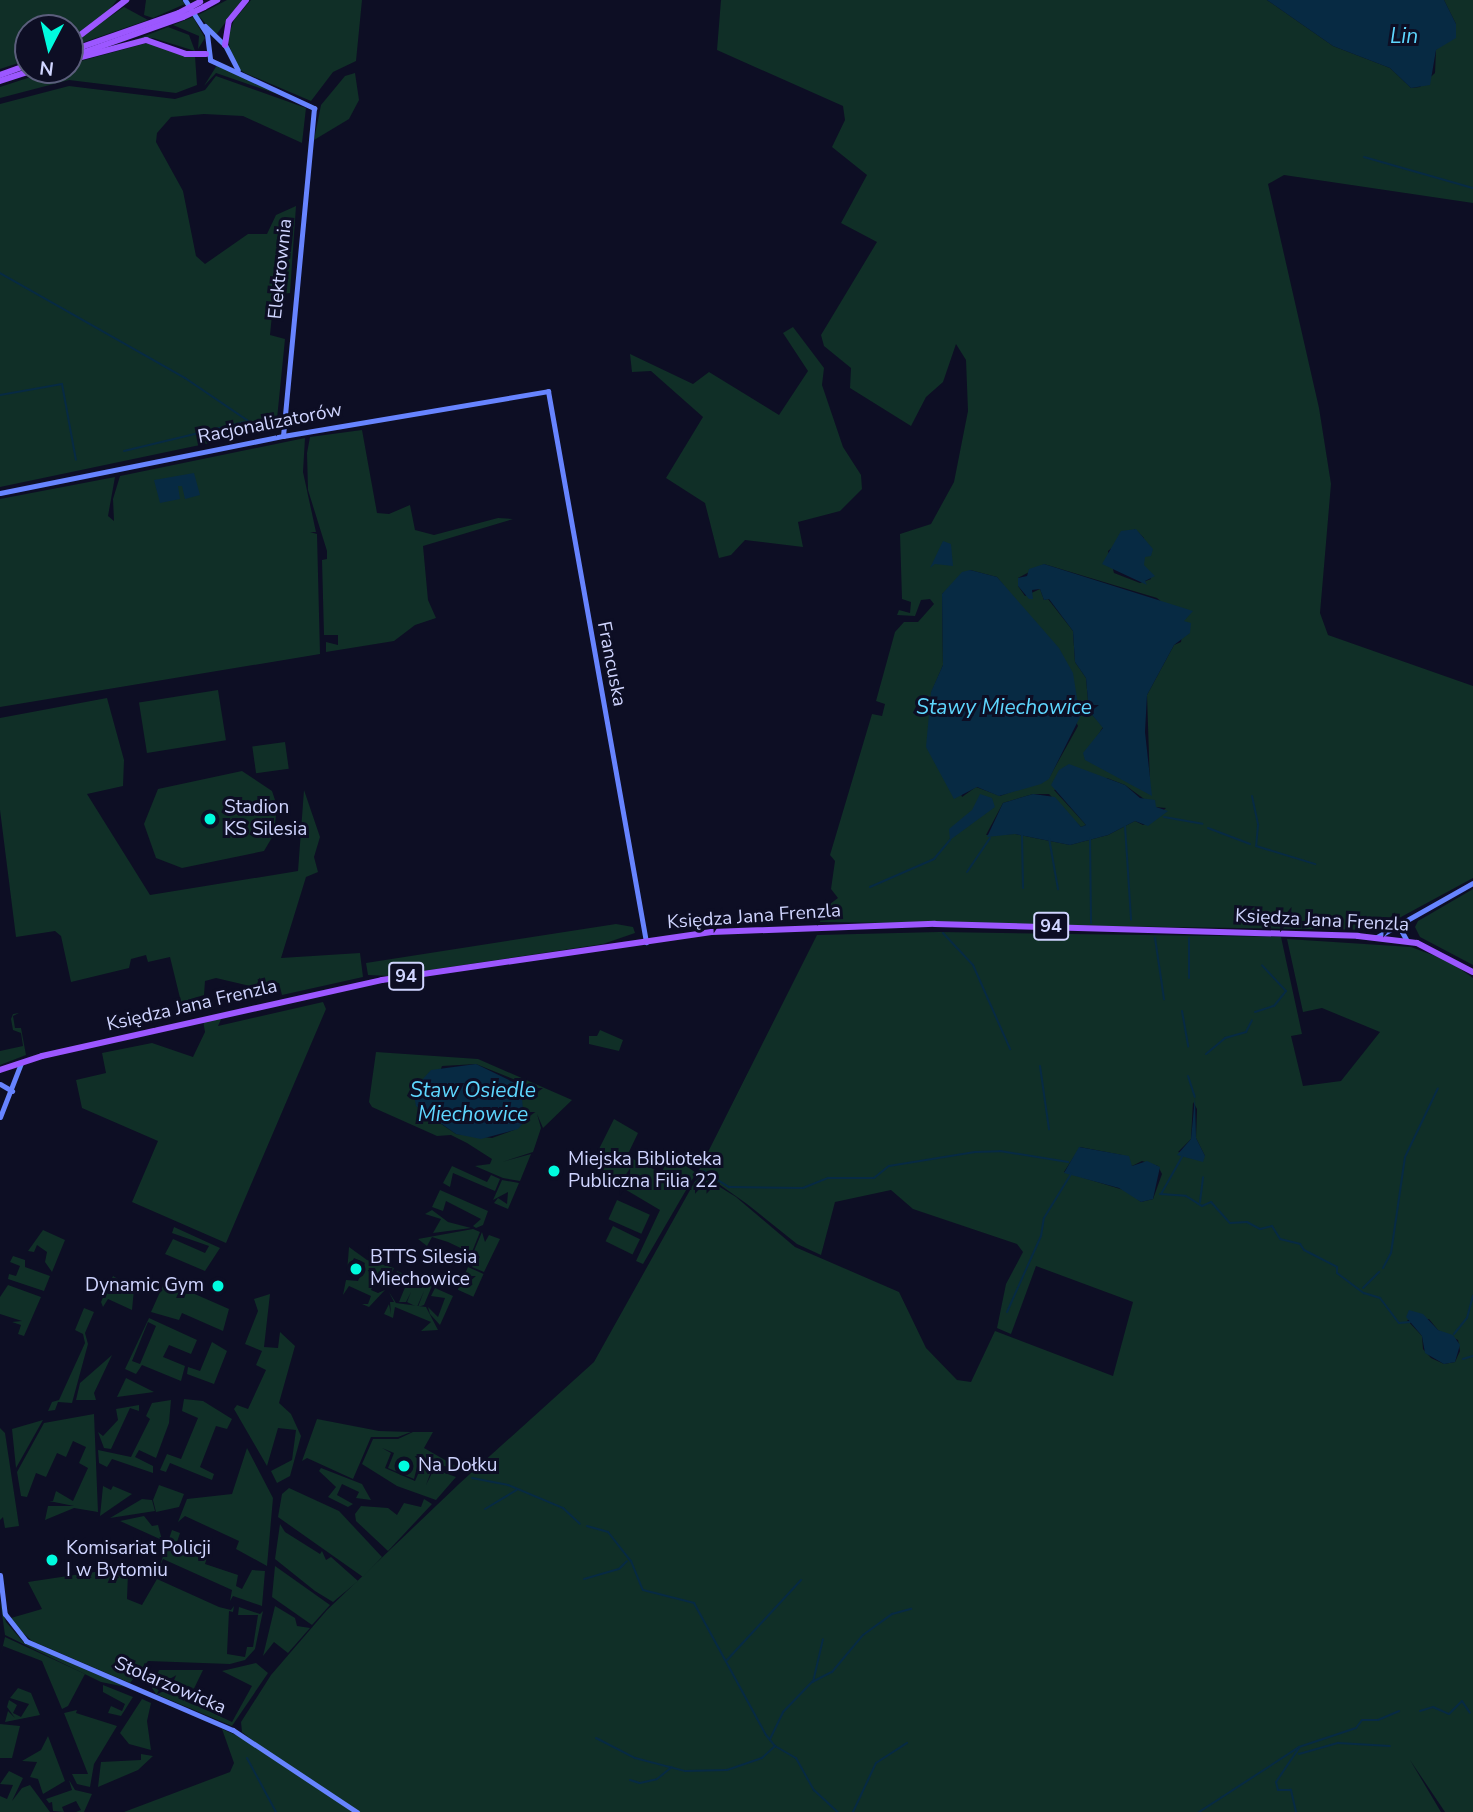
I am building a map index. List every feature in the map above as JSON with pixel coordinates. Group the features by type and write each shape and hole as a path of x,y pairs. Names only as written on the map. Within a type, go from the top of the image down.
{"main road":[{"path":"84,32 126,0"},
{"path":"84,53 181,15 203,3 217,0"},
{"path":"224,46 229,21 246,0"},
{"path":"84,47 144,29"},
{"path":"84,56 146,40 187,54 206,54"},
{"name":"Księdza Jana Frenzla","path":"0,1070 372,982 712,932 922,924 1377,937 1407,941 1442,952 1473,971"}],"street":[{"path":"185,0 201,23 224,46 231,63 246,76"},
{"path":"201,23 210,43 206,54 246,76"},
{"path":"210,43 224,46"},
{"path":"220,61 224,46"},
{"name":"Elektrownia","path":"246,76 313,106 283,436"},
{"name":"Racjonalizatorów","path":"0,493 283,436 548,391"},
{"name":"Francuska","path":"548,391 646,942"},
{"path":"1377,937 1473,883"},
{"path":"1405,922 1402,932 1407,941"},
{"path":"0,1117 21,1063"},
{"path":"0,1084 12,1091"},
{"name":"Stolarzowicka","path":"0,1575 5,1614 26,1641 233,1730 357,1812"}],"green space":[{"path":"0,0 117,0 100,21 84,30 84,14 14,14 14,64 0,69"},
{"path":"146,0 182,0 185,4 153,18 144,15"},
{"path":"227,0 242,0 216,35 198,15"},
{"path":"251,0 362,0 356,61 333,72 311,101 245,73 237,68 227,39 234,20"},
{"path":"721,0 1267,0 1333,46 1390,68 1411,88 1420,87 1435,73 1436,50 1456,24 1444,0 1473,0 1473,203 1284,175 1268,184 1319,408 1331,484 1320,613 1328,635 1473,686 1473,878 1377,930 819,922 826,907 838,898 831,889 835,861 830,855 872,714 882,716 885,704 876,701 895,632 904,622 918,622 934,604 930,599 921,600 915,616 897,615 899,610 910,613 911,602 902,599 900,534 931,524 954,482 968,411 966,360 956,344 943,382 926,397 911,426 850,388 851,368 824,346 821,335 877,242 841,223 867,175 832,147 845,120 843,106 717,50","holes":["1135,529 1144,538 1144,566 1151,579 1140,583 1114,573 1108,551","1044,564 1157,598 1184,621 1181,642 1174,645 1147,695 1150,786 1124,779 1088,751 1103,727 1089,711 1086,678 1075,662 1073,631 1048,599 1044,600 1040,589 1025,596 1018,586 1018,578","970,570 997,577 1025,612 1078,726 1049,778 1000,796 976,787 962,797 931,693 943,665 942,594","1107,778 1125,785 1155,807 1166,808 1151,822 1143,825 1135,821 1108,835 1070,845 1015,834 986,835 1003,803 1033,794 1049,794 1081,827 1086,825 1054,790"]},
{"path":"124,7 148,20 84,42 84,34"},
{"path":"193,17 205,38 198,49 199,36 173,25"},
{"path":"168,27 189,35 195,51 153,38 129,42"},
{"path":"147,43 195,56 197,85 176,93 84,82 84,60"},
{"path":"217,65 303,103 216,73 204,86"},
{"path":"355,73 359,100 349,119 314,140 321,105 345,76"},
{"path":"216,76 306,108 302,143 243,116 204,114 171,117 157,133 156,142 183,191 196,256 205,264 248,234 267,234 276,215 296,206 290,293 274,295 270,335 285,339 276,429 0,487 0,104 69,86 175,99 205,90"},
{"path":"14,82 54,84 0,98 0,87"},
{"path":"793,327 824,368 822,385 843,447 861,475 862,489 840,511 798,522 803,547 745,540 731,555 719,558 705,503 666,478 703,417 651,371 632,372 630,354 693,384 709,372 779,415 808,371 783,333"},
{"path":"362,430 377,513 389,514 410,505 415,530 434,535 498,518 513,519 423,546 428,600 436,618 415,625 394,641 326,652 326,642 338,645 338,635 324,635 322,560 327,559 327,551 308,490 307,453 310,437"},
{"path":"305,438 303,472 316,532 310,532 317,534 320,654 0,707 0,499 115,477 108,516 114,521 113,499 120,476"},
{"path":"218,690 226,740 147,753 139,703"},
{"path":"107,698 124,760 123,786 87,794 150,895 298,871 304,790 320,837 314,857 318,872 306,877 281,958 360,953 363,977 282,995 279,983 250,986 216,978 205,981 204,995 181,1002 170,957 148,962 146,955 131,959 129,968 71,982 61,936 55,931 16,937 0,810 0,718"},
{"path":"285,742 289,769 256,773 252,747"},
{"name":"Stadion KS Silesia","path":"242,771 272,791 277,806 274,834 264,851 182,868 156,858 144,824 158,789"},
{"path":"1473,889 1473,965 1420,937 1415,927 1418,921"},
{"path":"616,924 633,927 635,933 603,944 390,976 368,975 366,963"},
{"path":"939,932 1281,937 1302,1034 1291,1036 1303,1086 1341,1081 1380,1032 1322,1008 1303,1012 1287,939 1411,947 1449,961 1473,978 1473,1812 1445,1812 1410,1760 1441,1812 124,1812 230,1772 234,1763 222,1729 257,1744 242,1732 241,1722 271,1675 327,1610 460,1483 594,1362 699,1174 736,1197 795,1247 899,1292 926,1348 957,1380 971,1382 995,1331 1113,1376 1133,1302 1036,1266 1011,1334 997,1328 1006,1284 1023,1252 1017,1244 913,1209 891,1190 835,1202 821,1255 797,1244 747,1204 699,1170 817,935","holes":["1193,1102 1197,1109 1196,1138 1205,1156 1178,1152 1191,1139","1080,1147 1122,1155 1132,1166 1142,1161 1158,1166 1162,1174 1153,1199 1141,1202 1127,1191 1064,1172","1429,1319 1438,1330 1458,1340 1460,1351 1455,1362 1444,1364 1431,1358 1423,1349 1422,1336 1407,1320"]},
{"path":"323,1002 326,1009 226,1243 132,1202 158,1141 82,1108 76,1080 106,1073 102,1053 152,1043 193,1057 205,1032 203,1020 223,1015 218,1026"},
{"path":"19,1013 13,1016 15,1028 21,1028 26,1055 0,1065 0,1051 23,1046 21,1033 13,1030 11,1019 13,1014"},
{"path":"600,1030 623,1040 619,1051 589,1044 589,1036 597,1036"},
{"path":"376,1052 478,1059 572,1100 543,1128 537,1114 541,1128 533,1152 502,1162 531,1154 520,1181 503,1178 475,1166 490,1164 492,1159 467,1143 451,1135 437,1136 372,1107 369,1102","holes":["476,1064 518,1081 524,1117 514,1130 492,1138 456,1134 425,1113 442,1066"]},
{"path":"614,1119 638,1133 627,1156 661,1173 671,1155 696,1173 643,1264 636,1261 660,1210 606,1178 595,1157"},
{"path":"452,1166 487,1182 491,1175 500,1179 495,1191 453,1173 450,1187 443,1183"},
{"path":"502,1180 519,1183 508,1209 494,1203 498,1198 507,1204 508,1192 493,1200"},
{"path":"440,1190 488,1211 483,1225 476,1228 473,1226 481,1219 446,1201 443,1211 432,1207"},
{"path":"617,1200 650,1215 641,1234 608,1219"},
{"path":"432,1210 448,1222 471,1228 433,1233 441,1219 425,1214"},
{"path":"613,1226 640,1239 633,1254 606,1241"},
{"path":"174,1227 220,1248 205,1271 165,1254 173,1239 205,1253 209,1246 172,1233"},
{"path":"473,1229 480,1232 468,1262 461,1261 469,1252 448,1242 432,1237 427,1246 418,1239"},
{"path":"43,1230 65,1240 52,1272 45,1262 47,1252 37,1245 34,1252 28,1251"},
{"path":"482,1232 485,1242 489,1235 500,1239 484,1272 472,1267 480,1257 476,1254 468,1265"},
{"path":"349,1247 367,1260 394,1268 389,1281 379,1271 371,1290 378,1293 385,1290 369,1307 362,1304 368,1304 371,1296 349,1286 343,1295 346,1280 358,1281 365,1263 354,1258 347,1273"},
{"path":"13,1256 25,1260 25,1267 50,1276 44,1291 8,1279 9,1274 16,1276 20,1266 10,1262"},
{"path":"468,1267 484,1274 473,1297 458,1290"},
{"path":"397,1271 432,1286 424,1305 418,1307 424,1291 417,1307 407,1302 411,1292 406,1302 399,1302 408,1280 394,1279"},
{"path":"113,1276 134,1289 132,1310 108,1299 103,1307 101,1302"},
{"path":"165,1281 229,1309 223,1331 182,1313 179,1320 151,1312"},
{"path":"8,1285 41,1297 24,1336 18,1334 21,1325 12,1322 22,1321 0,1314 0,1297"},
{"path":"435,1288 453,1296 440,1325 430,1314 428,1307 438,1317 445,1298 431,1296"},
{"path":"389,1292 396,1303 426,1307 438,1330 421,1331 431,1322 395,1307 393,1318 384,1314 389,1304 391,1314 390,1302 394,1302"},
{"path":"270,1294 264,1347 278,1348 280,1332 295,1346 279,1403 291,1414 301,1436 290,1476 277,1483 271,1471 292,1460 296,1430 278,1428 267,1466 234,1409 237,1405 248,1409 266,1370 256,1365 262,1351 245,1344 258,1311 254,1299"},
{"path":"84,1308 94,1312 85,1333 88,1344 72,1403 58,1402 55,1410 48,1411 52,1402 59,1400 85,1343 83,1334 75,1330"},
{"path":"149,1318 197,1340 191,1354 169,1345 163,1357 185,1366 181,1381 142,1365 136,1374 125,1369","holes":["148,1322 156,1326 140,1364 132,1361"]},
{"path":"212,1342 227,1351 214,1384 187,1374 188,1367 200,1371"},
{"path":"112,1355 94,1393 96,1400 76,1400 80,1383"},
{"path":"126,1378 154,1392 117,1397"},
{"path":"184,1399 203,1401 232,1419 227,1429 216,1426 200,1467 214,1474 212,1480 170,1463 166,1472 160,1470 167,1454 181,1459 198,1418 182,1411"},
{"path":"171,1400 169,1423 156,1458 139,1450 135,1457 153,1466 153,1473 112,1459 107,1467 99,1463 98,1450 131,1457 150,1419 146,1416 152,1403"},
{"path":"139,1405 139,1411 130,1408 111,1449 104,1448 98,1432 103,1436 118,1420 116,1409"},
{"path":"94,1414 98,1512 74,1508 45,1520 48,1506 74,1506 49,1501 53,1501 56,1491 73,1501 88,1468 79,1463 86,1447 73,1441 66,1457 57,1453 46,1477 36,1473 27,1497 21,1496 17,1472 44,1423"},
{"path":"317,1419 379,1431 411,1432 398,1437 371,1437 353,1479 307,1458 302,1461"},
{"path":"43,1420 16,1468 12,1429"},
{"path":"0,1428 5,1433 19,1526 5,1528 3,1517 0,1520"},
{"path":"413,1432 433,1432 424,1448 466,1472 419,1459 414,1479 388,1468 394,1453 382,1448 391,1453 385,1468 415,1481 422,1465 432,1469 426,1485 434,1469 456,1477 436,1500 397,1486 362,1464 373,1439 398,1439"},
{"path":"247,1448 273,1498 267,1566 236,1549 239,1541 185,1516 178,1522 187,1499 232,1494"},
{"path":"321,1468 362,1484 371,1500 356,1498 359,1492 342,1484 337,1495 353,1504 348,1507 328,1497 336,1487 319,1471"},
{"path":"159,1485 184,1494 179,1507 156,1512 153,1500"},
{"path":"103,1486 111,1490 113,1486 132,1494 100,1516"},
{"path":"289,1488 339,1511 382,1557 363,1577 278,1517 282,1494"},
{"path":"142,1499 152,1500 155,1511 110,1518"},
{"path":"424,1499 432,1504 388,1551 356,1521 355,1514 361,1506 388,1508 397,1515 404,1503 421,1507"},
{"path":"144,1516 152,1526 158,1525 162,1540 120,1521"},
{"path":"280,1524 285,1532 320,1554 322,1551 326,1560 331,1557 358,1581 333,1602 315,1591 275,1559"},
{"path":"172,1530 180,1533 177,1542 209,1551 205,1564 238,1575 236,1586 242,1589 252,1570 265,1571 262,1606 233,1596 230,1601 232,1590 163,1559 159,1568"},
{"path":"275,1566 330,1605 312,1625 272,1597"},
{"path":"121,1568 128,1573 127,1599 142,1605 157,1579 219,1607 231,1610 234,1606 233,1612 229,1611 227,1654 245,1657 247,1647 253,1647 258,1615 238,1615 239,1607 260,1614 263,1611 255,1649 245,1660 230,1664 148,1661 130,1683 32,1641 15,1626 11,1618 42,1609 28,1582"},
{"path":"0,1600 6,1622 24,1643 126,1687 101,1682 5,1635"},
{"path":"275,1606 295,1618 297,1626 310,1628 288,1653 274,1642 263,1656"},
{"path":"5,1637 85,1674 68,1706 62,1709 42,1661 3,1646 0,1658"},
{"path":"256,1663 268,1673 232,1726 156,1694 152,1688 159,1670 203,1670 188,1701 232,1722 252,1686 222,1671"},
{"path":"103,1685 133,1697 121,1716 108,1713 111,1706 122,1711 125,1704 103,1692"},
{"path":"18,1688 31,1693 40,1715 5,1722 8,1711 15,1718 7,1707 9,1700 17,1705 13,1713 21,1717 29,1704 10,1698"},
{"path":"142,1699 151,1703 147,1721 151,1750 129,1744 120,1733"},
{"path":"77,1710 76,1713 117,1726 94,1764 90,1787 77,1784 72,1774 88,1774 64,1713"},
{"path":"0,1724 20,1726 12,1758 0,1758"},
{"path":"48,1736 65,1781 43,1794 38,1779 30,1777 37,1762 22,1761 41,1750"},
{"path":"141,1754 153,1756 138,1770 98,1787 101,1762 141,1760"},
{"path":"9,1771 23,1778 12,1801 22,1788 30,1785 50,1812 0,1812 0,1796 7,1799 13,1785 0,1784"},
{"path":"69,1780 75,1790 92,1794 84,1812 76,1812 81,1810 76,1801 62,1807 64,1812 53,1811 52,1802 49,1803 46,1799 72,1790"}],"water":[{"name":"Lin","path":"1267,0 1444,0 1456,24 1456,38 1436,50 1430,85 1411,88 1390,68 1333,46"},
{"path":"194,473 200,495 185,499 182,486 178,486 180,499 160,503 154,480"},
{"path":"1136,529 1153,549 1151,556 1145,557 1144,565 1155,576 1145,581 1147,585 1102,564 1121,531"},
{"path":"943,541 951,544 953,566 935,564 930,568"},
{"name":"Stawy Miechowice","path":"1044,564 1193,611 1184,621 1191,623 1190,633 1174,645 1147,695 1145,732 1152,796 1085,760 1083,753 1103,728 1089,711 1086,678 1075,662 1073,631 1049,599 1044,600 1040,589 1032,590 1033,599 1029,599 1018,586 1018,578 1027,576 1029,569"},
{"name":"Stawy Miechowice","path":"970,570 997,577 1059,648 1073,673 1080,717 1049,779 1041,784 999,796 977,787 954,799 926,747 931,692 943,665 942,594 962,572"},
{"path":"1069,764 1125,785 1140,798 1155,800 1156,807 1168,811 1148,826 1135,821 1108,835 1070,845 1015,834 987,837 1003,803 1033,794 1055,797 1081,827 1086,825 1051,785 1059,770"},
{"path":"980,794 992,798 995,807 950,840 949,829 972,810"},
{"name":"Staw Osiedle Miechowice","path":"476,1064 521,1086 524,1122 518,1129 481,1139 456,1134 416,1106 413,1090 431,1070"},
{"path":"1195,1097 1196,1138 1205,1156 1203,1162 1177,1155 1191,1139"},
{"path":"1079,1147 1129,1156 1132,1166 1147,1161 1160,1167 1153,1199 1141,1202 1119,1188 1064,1173"},
{"path":"1409,1310 1423,1314 1438,1330 1453,1335 1460,1345 1455,1362 1444,1364 1425,1353 1422,1336 1406,1317"}],"waterway":[{"path":"1364,157 1473,188"},
{"path":"0,273 185,378 260,429"},
{"path":"0,395 62,384 76,460"},
{"path":"124,451 245,422"},
{"path":"1252,796 1258,825 1256,846 1315,864"},
{"path":"1164,817 1202,824"},
{"path":"1125,826 1131,920"},
{"path":"1208,828 1250,844"},
{"path":"1022,835 1023,888"},
{"path":"967,872 990,838"},
{"path":"1049,838 1058,889"},
{"path":"1090,838 1091,923"},
{"path":"870,887 934,859 950,840"},
{"path":"943,933 973,965 1010,1049"},
{"path":"1155,938 1164,999"},
{"path":"1189,938 1189,978"},
{"path":"1255,1012 1274,1006 1286,991 1262,965"},
{"path":"1182,1011 1188,1046"},
{"path":"1206,1054 1225,1038 1246,1032 1252,1020"},
{"path":"1040,1066 1049,1129"},
{"path":"1188,1076 1195,1097"},
{"path":"1383,1268 1391,1253 1405,1157 1438,1088"},
{"path":"704,1171 729,1187 803,1188 828,1178 874,1178 889,1166 975,1152 1000,1151 1068,1162"},
{"path":"1161,1194 1182,1157"},
{"path":"1007,1312 1041,1236 1044,1218 1071,1174"},
{"path":"1200,1202 1203,1177"},
{"path":"1160,1194 1186,1196 1202,1206 1211,1202 1230,1223 1247,1222 1260,1229 1272,1226 1280,1239 1300,1244 1304,1250 1337,1267 1337,1273 1364,1293 1380,1298 1399,1323 1410,1322"},
{"path":"1363,1288 1379,1272"},
{"path":"1454,1334 1467,1318 1473,1296"},
{"path":"1463,1359 1473,1356"},
{"path":"472,1478 508,1485 563,1508 580,1524"},
{"path":"485,1509 517,1490"},
{"path":"587,1526 608,1532 631,1561 643,1590 694,1603 766,1735 775,1746 796,1758 814,1790 838,1812"},
{"path":"584,1579 619,1569 627,1561"},
{"path":"727,1660 801,1580"},
{"path":"770,1739 783,1712 812,1682 832,1672 863,1635 892,1614 911,1609"},
{"path":"813,1682 823,1639"},
{"path":"1420,1711 1433,1707 1449,1714 1462,1701 1470,1713"},
{"path":"1199,1812 1299,1747 1356,1728 1362,1720 1378,1720 1399,1711"},
{"path":"596,1738 635,1758 685,1771 727,1770 762,1758 775,1746"},
{"path":"853,1812 876,1763 907,1743"},
{"path":"1299,1754 1338,1743 1390,1746"},
{"path":"1296,1812 1291,1790 1278,1790 1276,1782 1299,1748"},
{"path":"247,1758 276,1812"},
{"path":"630,1780 640,1783 657,1779 672,1767"}],"place":[{"name":"Stadion KS Silesia","path":"210,819"},
{"name":"Miejska Biblioteka Publiczna Filia 22","path":"554,1171"},
{"name":"BTTS Silesia Miechowice","path":"356,1269"},
{"name":"Dynamic Gym","path":"218,1286"},
{"name":"Na Dołku","path":"404,1466"},
{"name":"Komisariat Policji I w Bytomiu","path":"52,1560"}]}
